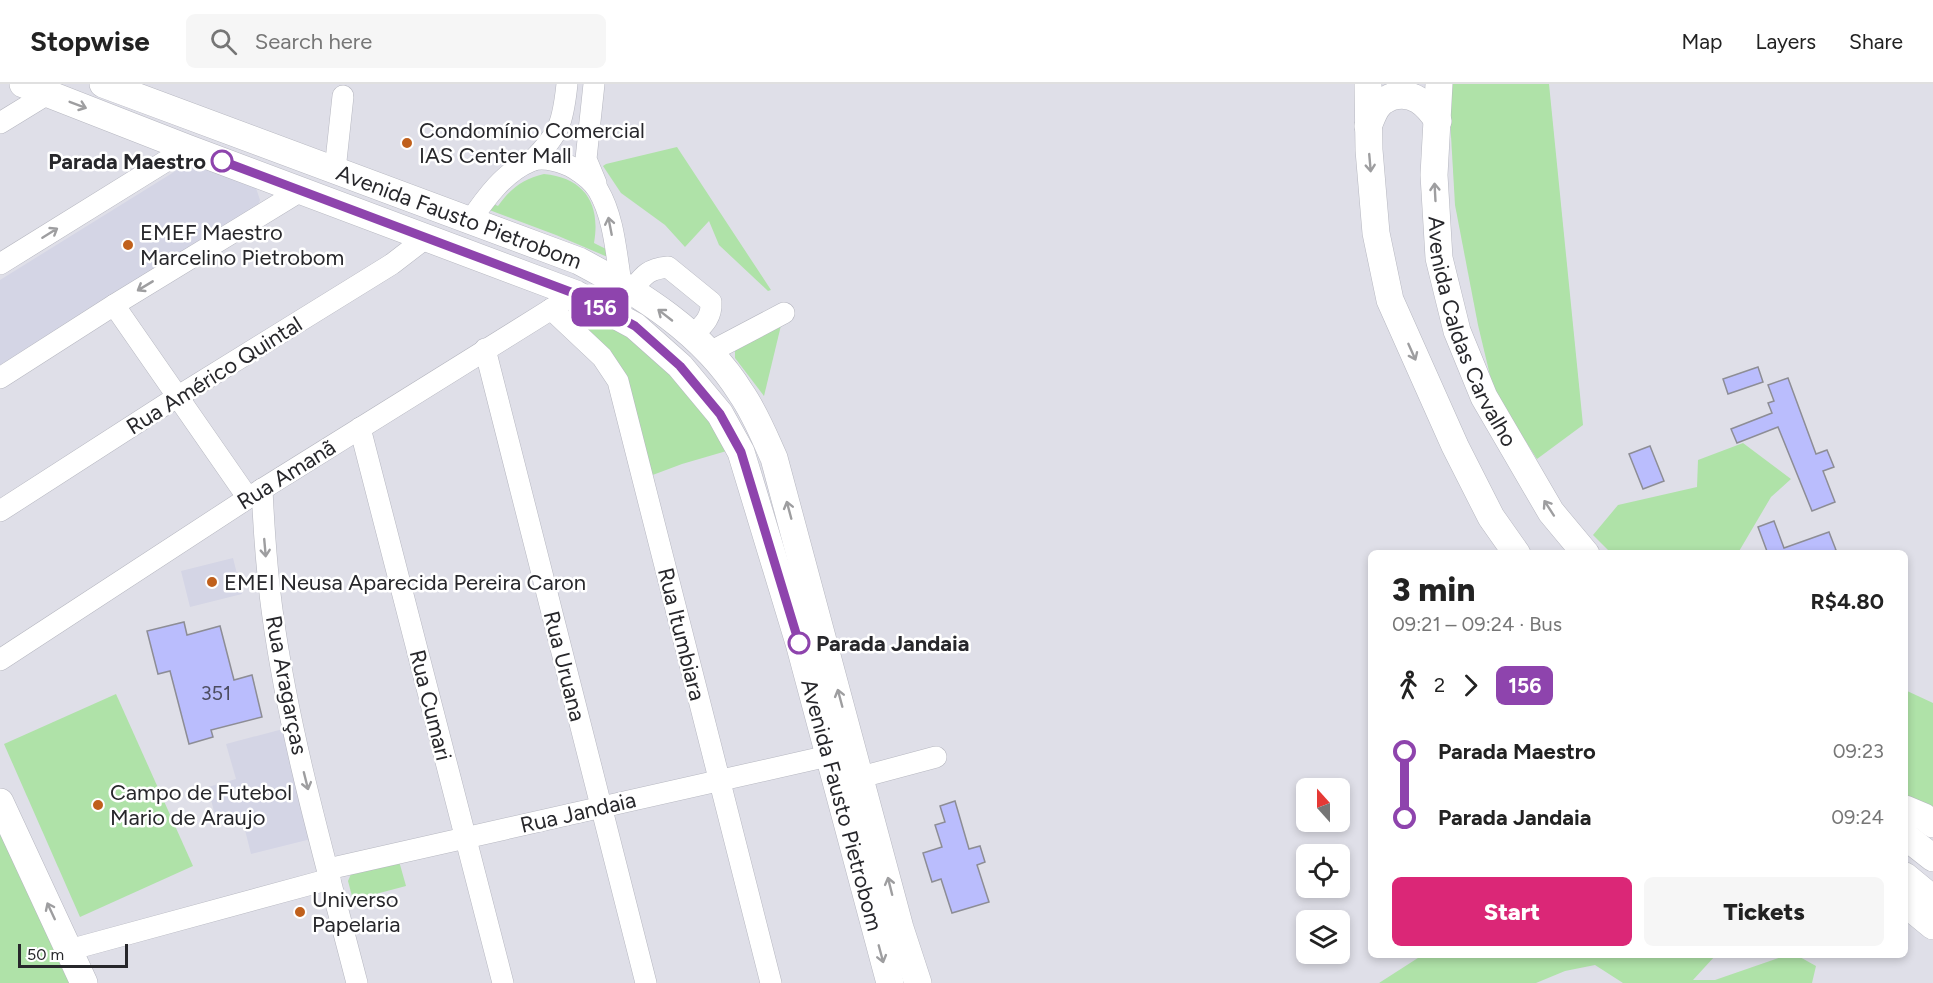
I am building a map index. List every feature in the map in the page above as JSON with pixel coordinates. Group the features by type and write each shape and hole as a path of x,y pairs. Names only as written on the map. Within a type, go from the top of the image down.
{"main road":[{"name":"Avenida Fausto Pietrobom","path":"23,84 576,294 635,326 680,366 720,414 741,452 799,643 890,983"},
{"name":"Avenida Fausto Pietrobom","path":"102,84 579,261 627,287 701,344 756,416 774,458 900,928 918,983"},
{"path":"1368,84 1368,126 1376,233 1390,300 1455,446 1491,517 1514,550"},
{"name":"Avenida Caldas Carvalho","path":"1439,84 1434,175 1439,258 1457,331 1484,397 1551,512 1583,550"},
{"path":"1368,126 1378,105 1386,99 1401,94 1419,99 1429,107 1438,121"},
{"path":"0,802 84,983"},
{"path":"1908,810 1933,824"},
{"path":"1908,838 1933,858"},
{"path":"1908,878 1933,899"},
{"path":"1908,905 1933,926"}],"street":[{"path":"470,221 484,200 507,177 532,160 550,143 563,117 567,84"},
{"path":"594,84 586,159 607,210 627,287 657,268 668,267 711,302 712,311 701,344"},
{"path":"0,123 49,93"},
{"path":"335,170 343,96"},
{"path":"0,264 187,148"},
{"path":"532,160 566,163 582,173 598,189"},
{"path":"0,378 302,190"},
{"name":"Rua Américo Quintal","path":"0,511 177,397 392,264 427,237"},
{"name":"Rua Amanã","path":"0,660 255,494 576,294"},
{"path":"114,305 177,397 255,494"},
{"name":"Rua Itumbiara","path":"551,309 602,357 618,381 771,983"},
{"path":"701,344 784,313"},
{"name":"Rua Uruana","path":"485,349 646,983"},
{"name":"Rua Cumari","path":"360,428 502,983"},
{"name":"Rua Aragarças","path":"255,494 265,547 273,618 291,715 357,983"},
{"name":"Rua Jandaia","path":"69,950 329,874 465,838 828,756"},
{"path":"861,777 936,757"}],"shaded area":[{"name":"EMEF Maestro Marcelino Pietrobom","path":"199,166 256,188 260,200 256,211 0,365 0,280 182,167"},
{"name":"EMEI Neusa Aparecida Pereira Caron","path":"233,558 242,594 190,607 181,571"},
{"path":"283,729 311,839 251,854 242,818 217,824 208,787 236,779 226,744"}],"green space":[{"path":"1448,84 1549,84 1583,425 1537,459 1494,392 1478,325 1455,205"},
{"path":"677,147 771,290 768,291 719,245 709,221 685,247 665,225 621,193 603,166"},
{"path":"544,174 570,181 587,195 595,216 594,243 608,250 610,258 484,208 489,202 498,206 518,185"},
{"path":"577,299 668,367 730,450 650,476 624,378 559,309"},
{"path":"784,313 764,396 735,358 735,345"},
{"path":"1743,443 1791,479 1771,497 1740,550 1608,550 1593,535 1618,505 1697,487 1698,460"},
{"path":"1908,691 1933,703 1933,819 1908,802"},
{"name":"Campo de Futebol Mario de Araujo","path":"116,694 193,866 80,917 4,744"},
{"path":"0,831 70,983 0,983"},
{"path":"399,861 406,886 353,900 348,881 351,874"},
{"path":"1418,958 1713,958 1693,980 1715,980 1778,958 1802,958 1816,966 1812,983 1623,983 1595,965 1565,971 1536,983 1379,983"}],"building":[{"path":"1758,367 1763,382 1728,394 1723,379"},
{"path":"1788,378 1816,454 1827,450 1834,467 1823,471 1835,502 1812,511 1778,427 1737,443 1731,429 1772,413 1768,403 1774,401 1768,385"},
{"path":"1650,446 1664,481 1643,489 1629,454"},
{"path":"1774,521 1784,548 1829,532 1836,550 1767,550 1758,527"},
{"path":"184,622 187,635 220,626 234,680 252,675 262,717 211,730 213,737 189,744 170,671 158,674 147,631"},
{"path":"955,801 969,849 980,846 985,862 977,865 989,902 952,913 941,879 932,882 923,853 942,847 935,825 945,822 940,806"}],"bus line":[{"name":"156","path":"222,161 576,294 635,326 680,366 720,414 741,452 799,643"}],"place":[{"name":"Condomínio Comercial IAS Center Mall","path":"407,143"},
{"name":"Parada Maestro","path":"222,161"},
{"name":"EMEF Maestro Marcelino Pietrobom","path":"128,245"},
{"name":"EMEI Neusa Aparecida Pereira Caron","path":"212,582"},
{"name":"Parada Jandaia","path":"799,643"},
{"name":"Campo de Futebol Mario de Araujo","path":"98,805"},
{"name":"Universo Papelaria","path":"300,912"}]}
